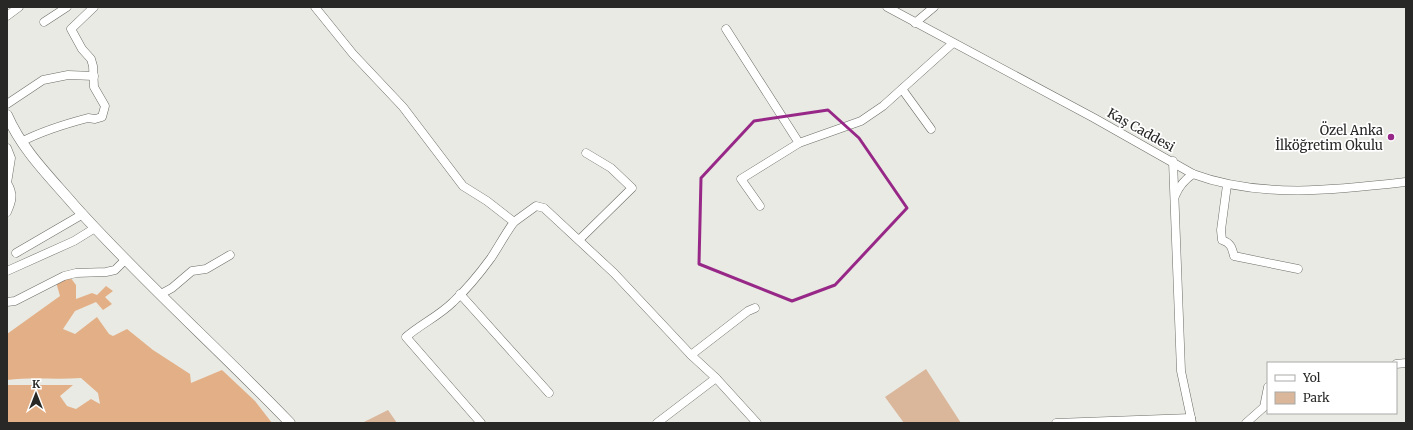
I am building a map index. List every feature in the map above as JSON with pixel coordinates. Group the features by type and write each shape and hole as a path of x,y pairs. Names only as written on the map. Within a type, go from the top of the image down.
{"main road":[{"path":"8,121 22,142 95,228 125,260 290,423"}],"street":[{"path":"7,16 19,7"},
{"path":"44,22 67,7"},
{"path":"22,142 36,134 88,118 95,119 102,117 105,106 94,87 91,59 82,49 71,29 94,7"},
{"path":"314,7 353,54 403,107 463,186 487,201 514,222"},
{"name":"Kaş Caddesi","path":"887,7 1173,161 1193,174 1228,185 1256,188 1331,190 1406,182"},
{"path":"915,23 934,7"},
{"path":"726,29 799,144"},
{"path":"760,206 741,179 799,144 861,121 883,106 953,43"},
{"path":"7,104 43,80 68,75 94,76"},
{"path":"902,89 931,129"},
{"path":"7,148 11,158 7,183 12,190 12,202 7,212"},
{"path":"579,240 632,188 611,168 586,153"},
{"path":"1056,423 1192,421 1181,371 1173,198 1173,161"},
{"path":"1173,198 1178,188 1193,174"},
{"path":"1228,185 1221,230 1222,240 1228,242 1232,247 1234,256 1298,269"},
{"path":"480,423 406,337 432,320 460,294 491,258 503,236 514,222 536,206 544,208 614,273 691,355 716,378 757,423"},
{"path":"16,253 83,214"},
{"path":"7,271 74,241 95,228"},
{"path":"161,294 172,288 192,271 206,269 230,255"},
{"path":"7,302 15,301 64,276 115,270 125,260"},
{"path":"460,294 549,393"},
{"path":"691,355 748,311 755,308"},
{"path":"657,423 716,378"},
{"path":"1246,423 1264,407 1267,392"}],"highlighted area":[{"path":"828,110 859,138 907,208 835,285 792,301 699,264 701,178 754,121"}],"green space":[{"path":"926,369 961,423 904,423 885,397"},
{"path":"388,410 397,423 362,423"}],"shaded area":[{"path":"70,277 76,285 76,299 92,293 97,295 106,286 113,291 105,297 112,304 103,310 96,302 75,311 63,329 75,334 97,317 109,334 113,336 127,329 153,350 190,374 191,383 222,370 255,401 272,423 7,423 7,385 73,385 60,396 67,406 76,409 91,399 100,404 98,393 81,378 7,380 7,334 60,296 56,282"}],"place":[{"name":"Özel Anka İlköğretim Okulu","path":"1391,137"}]}
